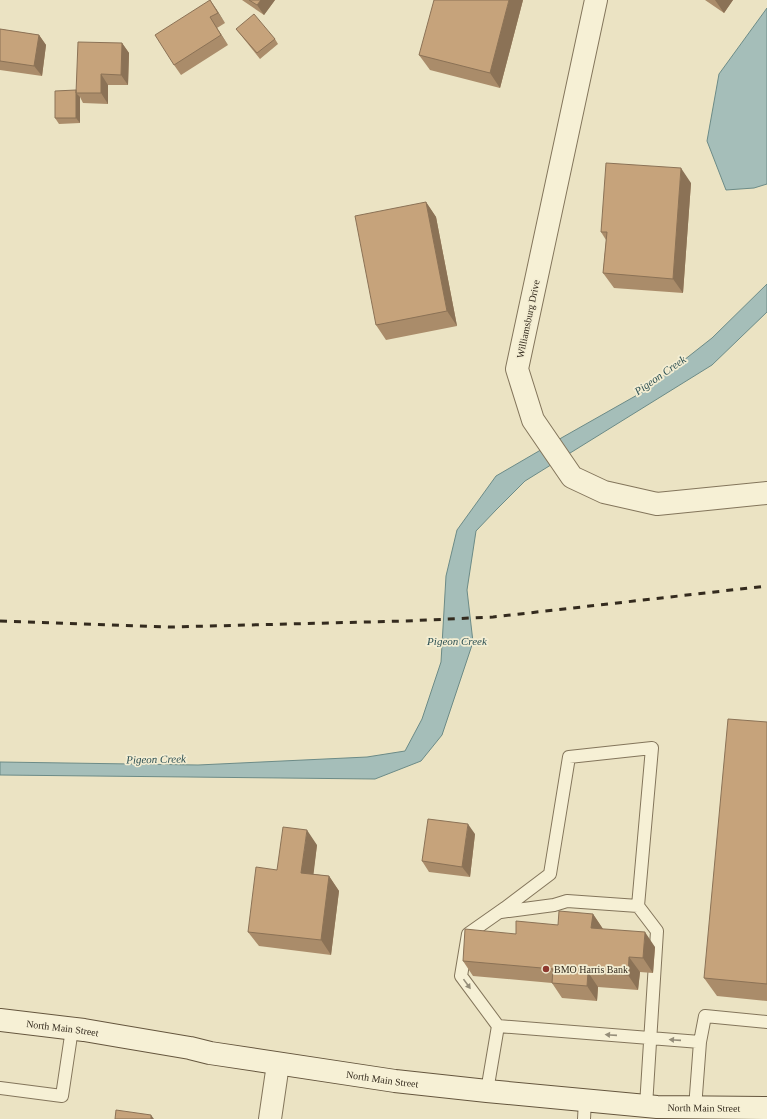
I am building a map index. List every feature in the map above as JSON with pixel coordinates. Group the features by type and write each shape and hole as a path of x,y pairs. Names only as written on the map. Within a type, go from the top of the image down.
{"main road":[{"name":"Williamsburg Drive","path":"596,0 517,369 533,420 572,477 604,492 657,504 767,493"},
{"name":"North Main Street","path":"0,1020 72,1029 190,1048 210,1054 278,1064 395,1081 487,1091 584,1110 646,1106 696,1108 745,1113 767,1108"},
{"path":"270,1119 278,1064"}],"lane":[{"path":"487,1091 498,1026 461,976 468,934 550,874 569,757 652,748 638,906 657,931 646,1106"},
{"path":"498,913 554,905 567,901 638,906"},
{"path":"696,1108 700,1042 705,1016 767,1022"},
{"path":"498,1026 700,1042"},
{"path":"0,1088 62,1096 72,1029"}],"water":[{"path":"767,8 767,184 754,188 726,190 707,141 719,74"},
{"name":"Pigeon Creek","path":"767,284 767,312 712,365 525,481 476,531 467,590 473,642 442,735 421,761 375,779 0,775 0,762 198,765 367,757 405,751 422,719 441,662 446,576 457,530 496,476 646,390 712,338"}],"building":[{"path":"210,0 218,13 210,17 221,35 174,65 155,35"},
{"path":"249,0 261,0 257,5"},
{"path":"434,0 509,0 490,73 419,55"},
{"path":"254,14 275,39 257,53 236,29"},
{"path":"0,29 39,35 34,66 0,61"},
{"path":"78,42 122,43 121,75 101,74 101,93 76,93"},
{"path":"76,90 76,118 55,118 55,91"},
{"path":"606,163 681,168 673,279 603,273 607,232 601,232"},
{"path":"426,202 447,311 376,325 355,216"},
{"path":"728,719 767,722 767,984 704,978"},
{"path":"428,819 468,824 462,867 422,861"},
{"path":"283,827 307,830 301,873 329,876 321,940 248,932 256,867 277,870"},
{"path":"559,911 593,914 591,928 645,932 643,958 629,957 628,975 588,972 587,986 552,983 553,969 463,961 465,929 516,934 516,921 558,925"},
{"path":"116,1110 151,1115 151,1119 115,1119"}],"railway":[{"path":"0,621 170,627 406,621 493,617 767,586"}],"place":[{"name":"BMO Harris Bank","path":"546,969"}]}
